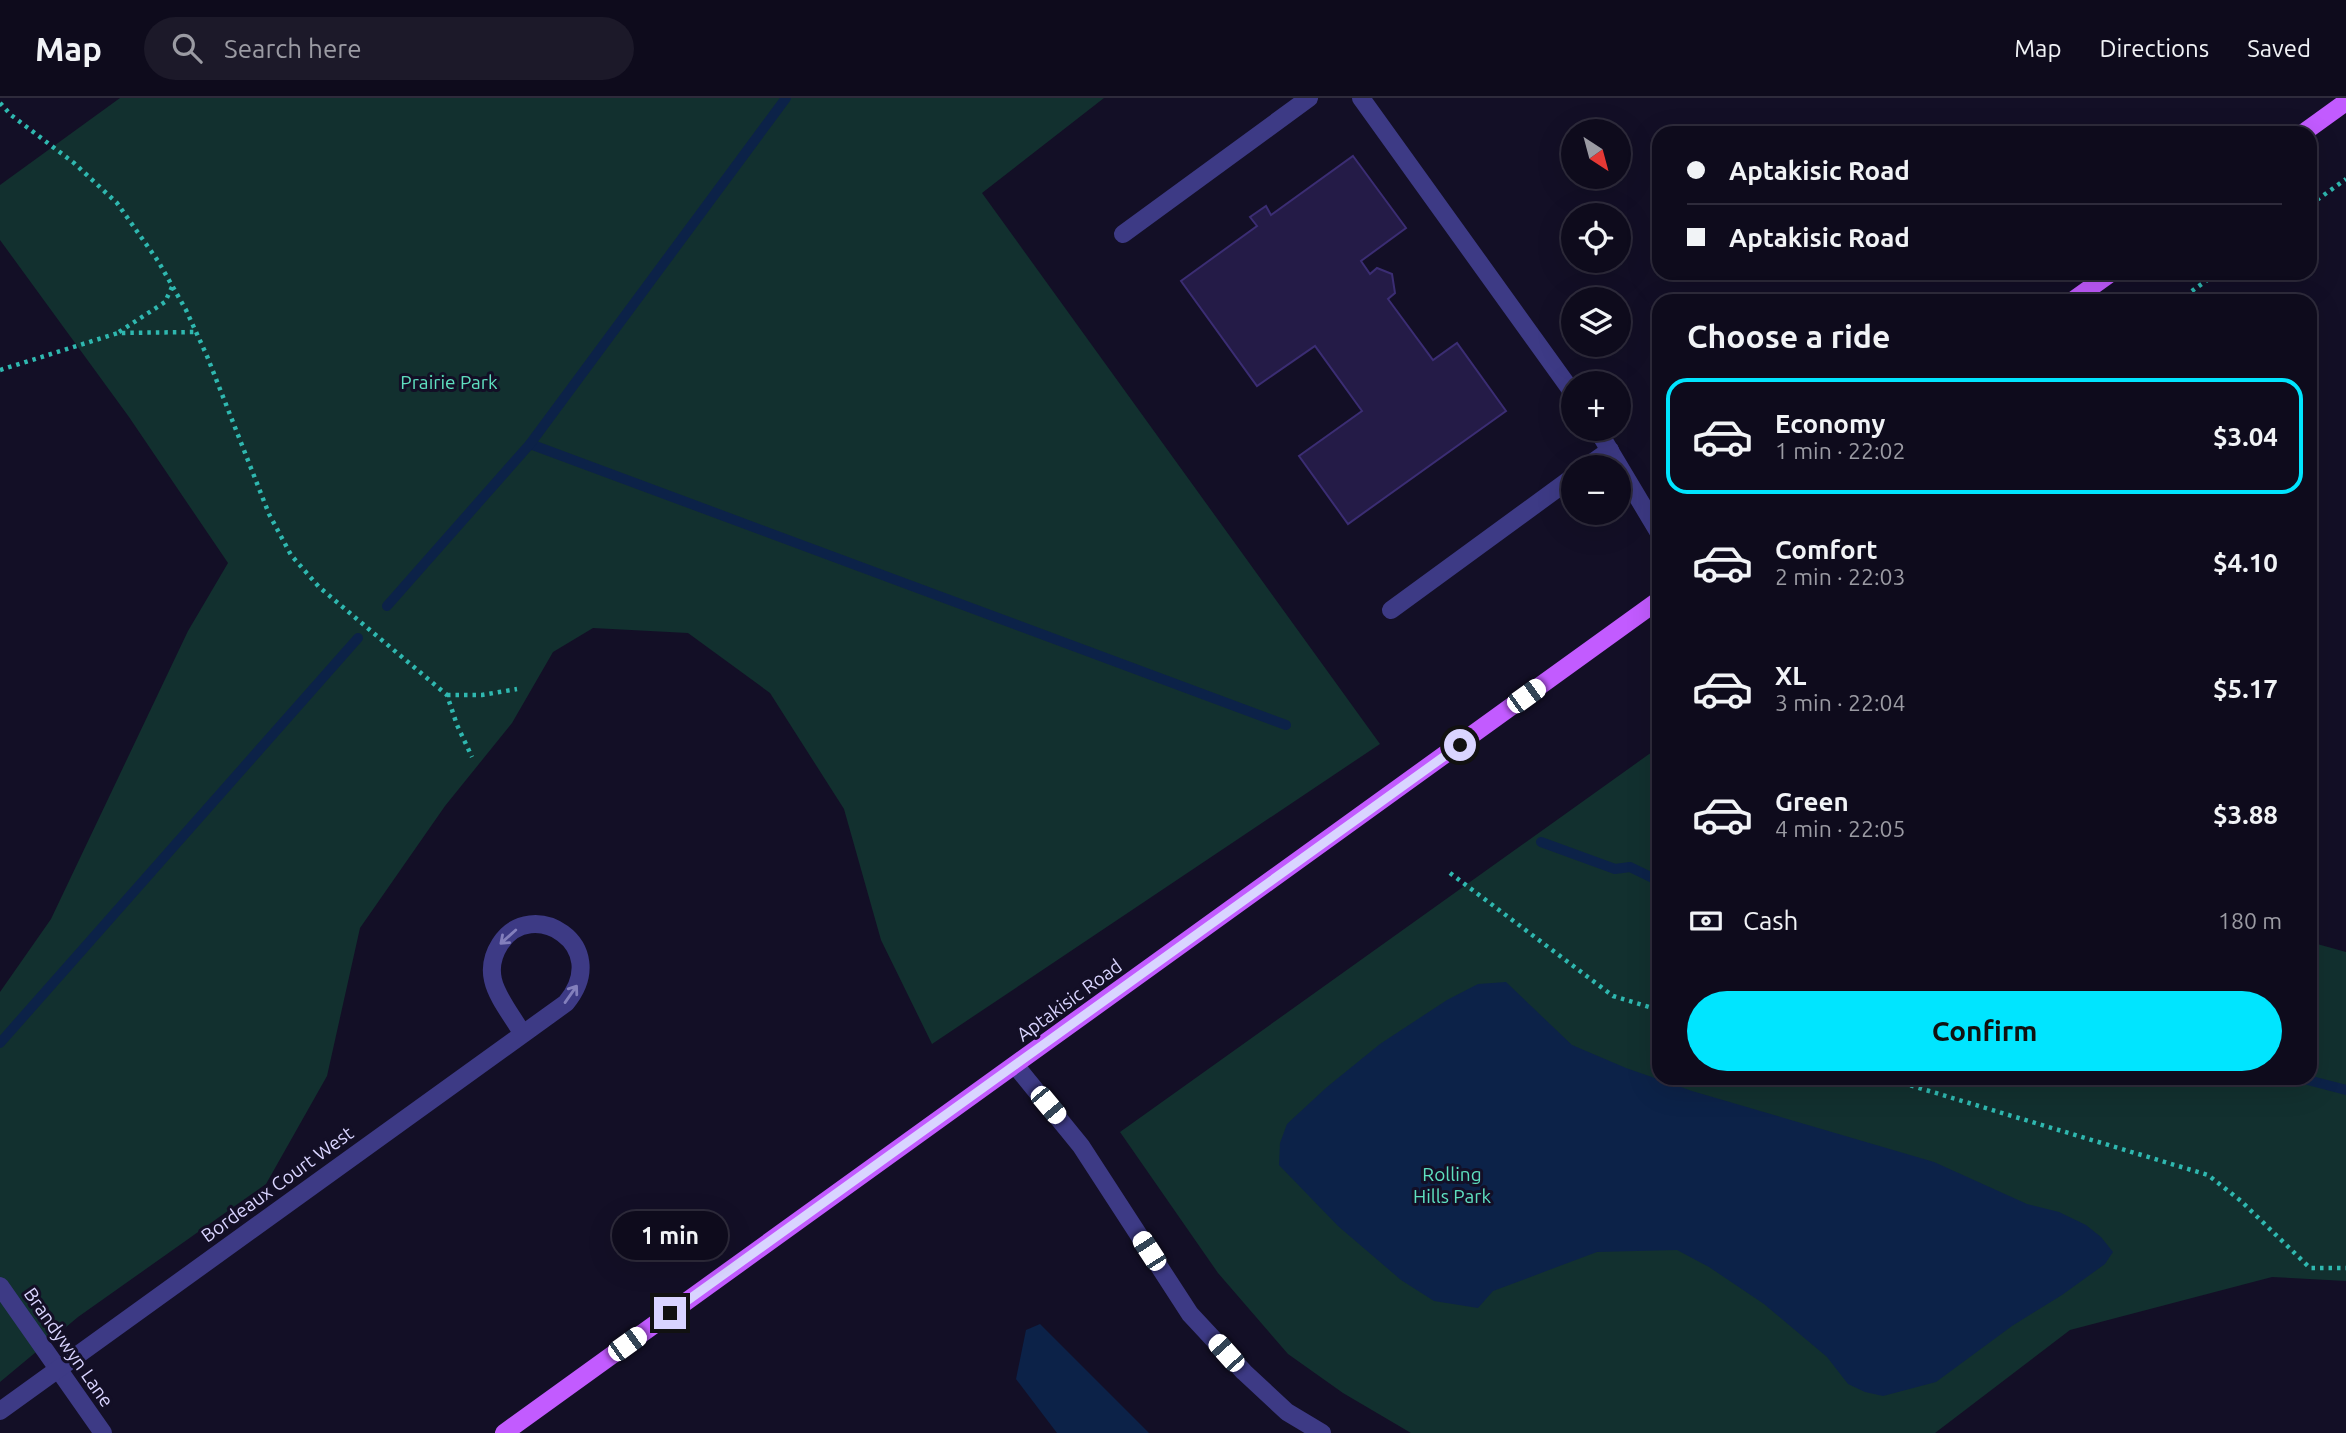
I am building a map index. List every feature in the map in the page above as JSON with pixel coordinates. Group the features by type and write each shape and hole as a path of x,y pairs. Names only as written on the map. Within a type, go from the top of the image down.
{"main road":[{"path":"2313,126 2346,102"},
{"path":"2082,294 2100,280"},
{"name":"Aptakisic Road","path":"503,1433 1652,605"}],"street":[{"path":"1123,234 1309,98"},
{"path":"1361,98 1561,376"},
{"path":"1604,441 1652,521"},
{"path":"1603,455 1610,450"},
{"path":"1391,610 1561,486"},
{"name":"Bordeaux Court West","path":"0,1411 566,1003 581,978 577,949 569,937 543,924 513,930 502,940 495,952 492,967 493,982 522,1033"},
{"path":"1014,1066 1081,1146 1190,1314 1244,1373 1287,1412 1322,1433"},
{"name":"Brandywyn Lane","path":"0,1286 103,1433"}],"path":[{"path":"0,103 11,115 74,163 117,203 172,286 196,332 269,514 291,555 318,587 447,695 472,757"},
{"path":"2317,200 2346,179"},
{"path":"2188,294 2207,280"},
{"path":"0,370 118,332 165,302 172,286"},
{"path":"118,332 196,332"},
{"path":"447,695 482,695 517,689"},
{"path":"1450,873 1613,996 1652,1008"},
{"path":"1909,1085 2208,1175 2241,1201 2311,1269 2346,1268"}],"green space":[{"name":"Prairie Park","path":"120,98 1104,98 982,193 1380,744 932,1044 881,940 844,809 770,693 688,633 593,628 553,652 512,723 445,806 360,928 327,1076 266,1184 78,1317 0,1382 0,992 51,919 188,631 228,563 129,417 0,240 0,185"},
{"name":"Rolling Hills Park","path":"1652,752 1652,1085 2317,1085 2317,944 2346,952 2346,1281 2272,1277 2070,1330 1935,1433 1411,1433 1343,1393 1288,1354 1218,1273 1120,1132"}],"water":[{"path":"1506,982 1572,1045 1652,1077 1652,1085 1675,1085 1934,1162 2027,1204 2059,1212 2086,1225 2101,1237 2113,1252 2105,1264 2012,1326 1936,1382 1883,1396 1848,1384 1827,1357 1764,1304 1709,1267 1677,1250 1597,1252 1493,1291 1478,1308 1434,1301 1401,1280 1338,1226 1279,1165 1280,1143 1287,1124 1380,1044 1447,1000 1478,984"},
{"path":"1040,1324 1149,1433 1057,1433 1016,1379 1026,1330"}],"building":[{"path":"1353,156 1406,228 1361,261 1370,274 1377,268 1392,274 1395,293 1388,299 1433,360 1457,343 1506,411 1348,524 1299,456 1362,411 1315,346 1257,386 1181,281 1257,226 1250,217 1266,206 1271,215"}],"waterway":[{"path":"387,606 530,444 786,98"},
{"path":"530,444 1286,725"},
{"path":"0,1043 358,638"},
{"path":"1541,842 1615,869 1630,867 1652,878"},
{"path":"2317,1082 2346,1090"}],"route":[{"path":"670,1313 1460,745"}]}
